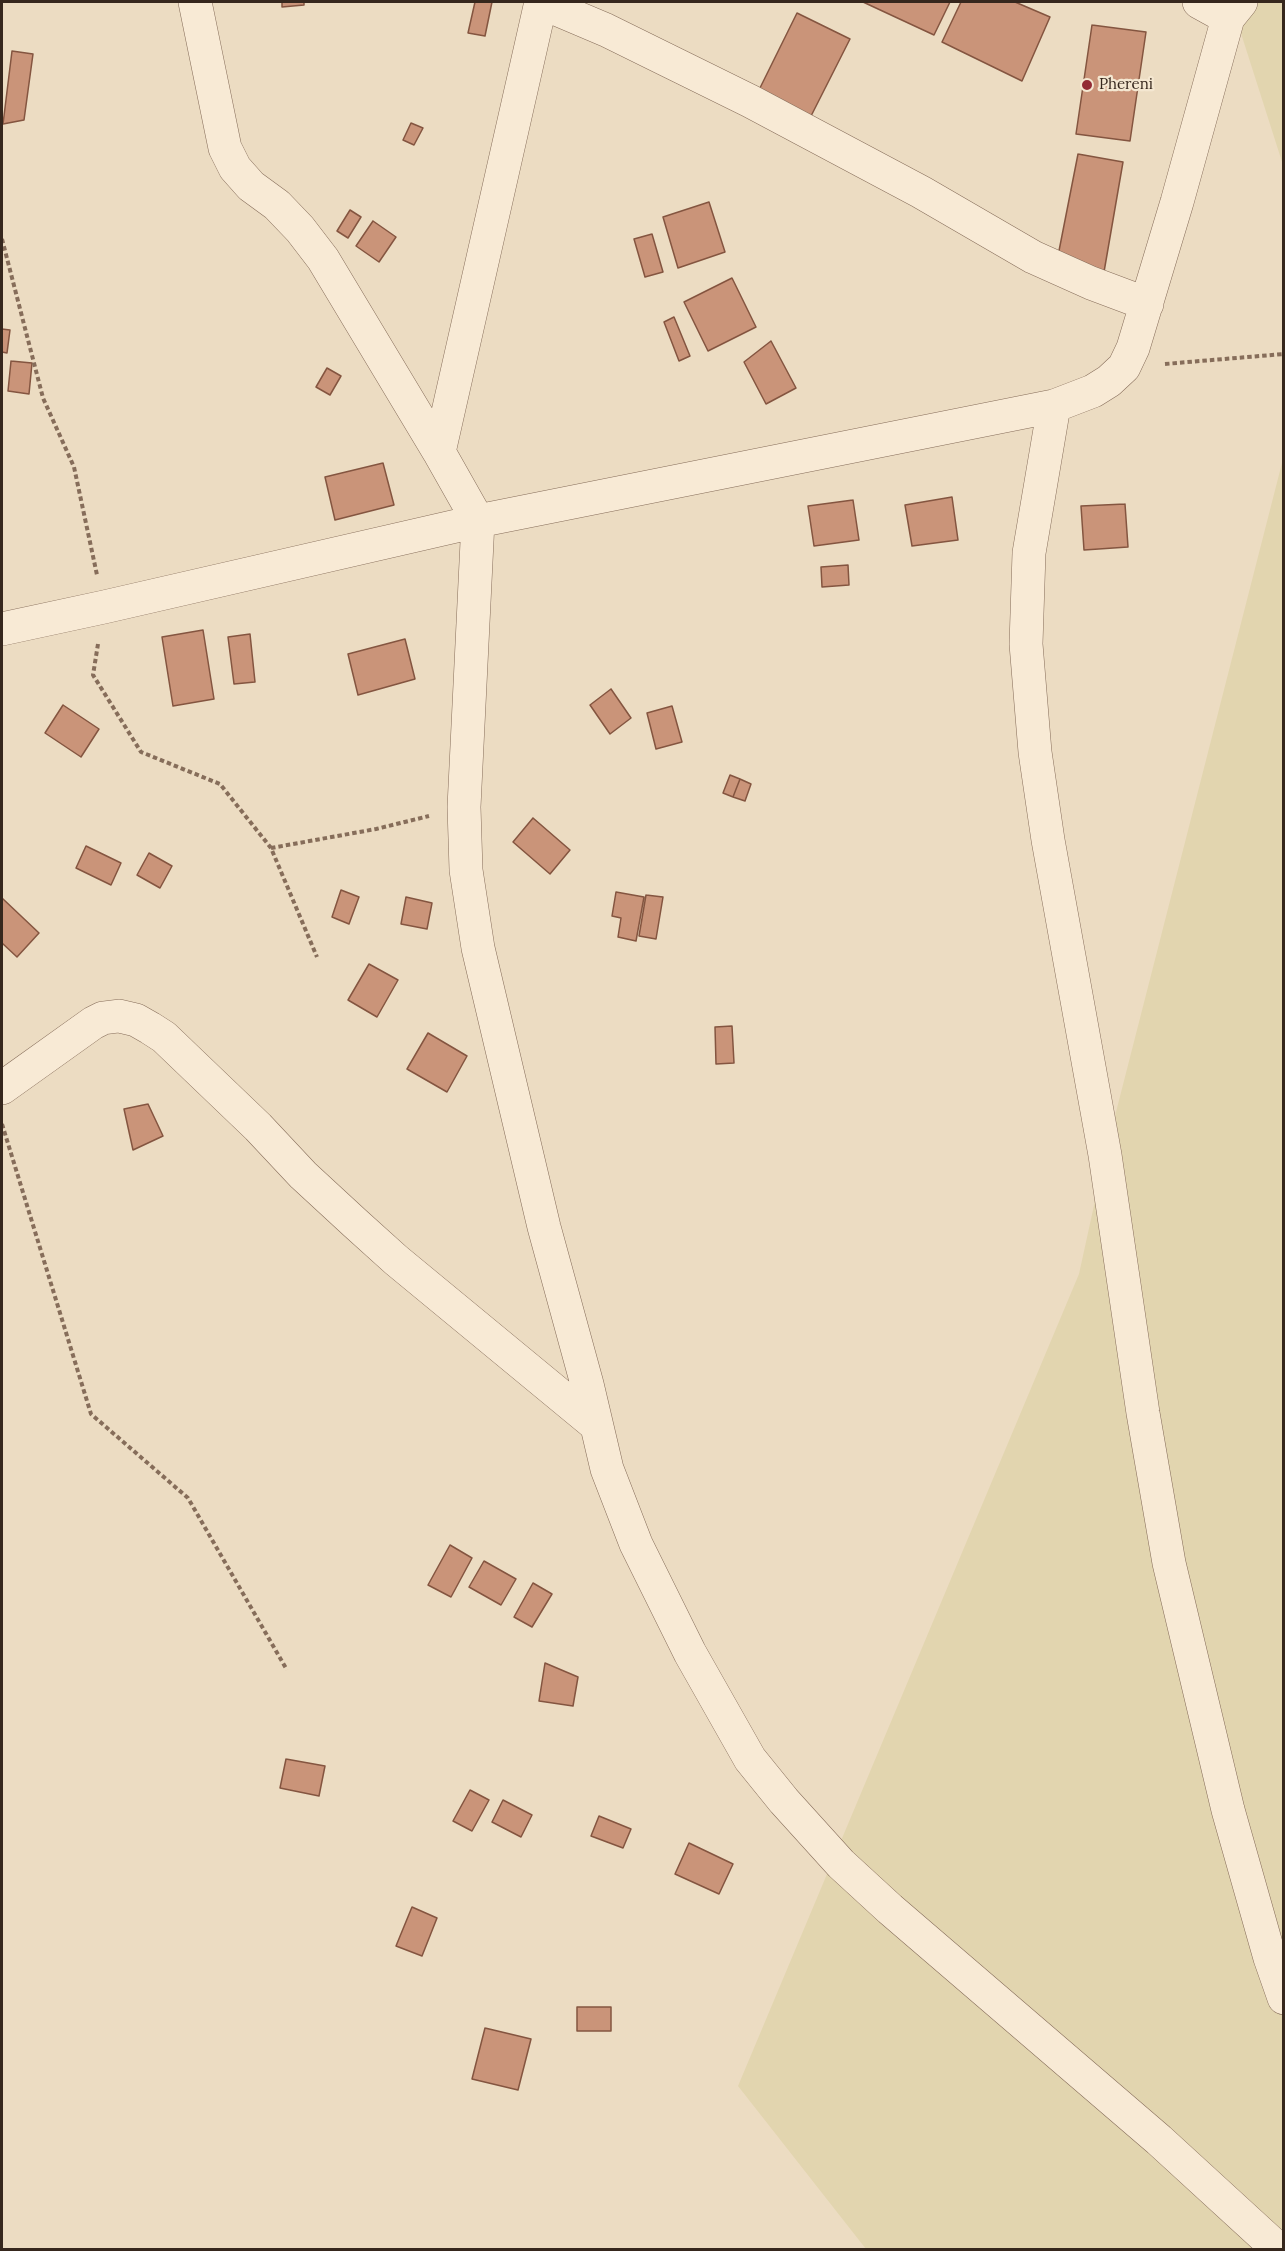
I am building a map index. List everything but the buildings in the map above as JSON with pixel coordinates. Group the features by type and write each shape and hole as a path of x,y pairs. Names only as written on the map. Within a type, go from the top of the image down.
{"street":[{"path":"195,2 225,148 236,168 251,186 277,205 300,229 323,259 478,521 464,807 466,870 478,948 544,1227 587,1384 607,1469 628,1522 670,1613 750,1759 784,1801 841,1864 890,1909 1159,2140 1279,2250"},
{"path":"439,452 540,2 606,30 750,101 921,192 1033,257 1090,283 1147,304"},
{"path":"2,629 104,608 478,521 1054,406 1093,391 1109,381 1124,367 1132,348 1235,10 1200,2"},
{"path":"1054,406 1029,553 1026,644 1035,752 1048,840 1105,1155 1143,1413 1168,1563 1228,1810 1269,1958 1284,1998"},
{"path":"2,1088 93,1023 103,1018 119,1016 136,1020 164,1037 363,1231 596,1425"}],"path":[{"path":"2,239 43,398 74,467 104,608 93,675 141,752 220,784 271,848 317,957"},
{"path":"1124,367 1284,354"},
{"path":"271,848 376,830 464,807"},
{"path":"2,1124 91,1414 188,1498 287,1670"}],"shaded area":[{"path":"1231,2 1283,2 1283,165"},
{"path":"1283,459 1283,2249 866,2249 738,2086 1079,1274 1105,1155"}],"place":[{"name":"Phereni","path":"1087,85"}]}
